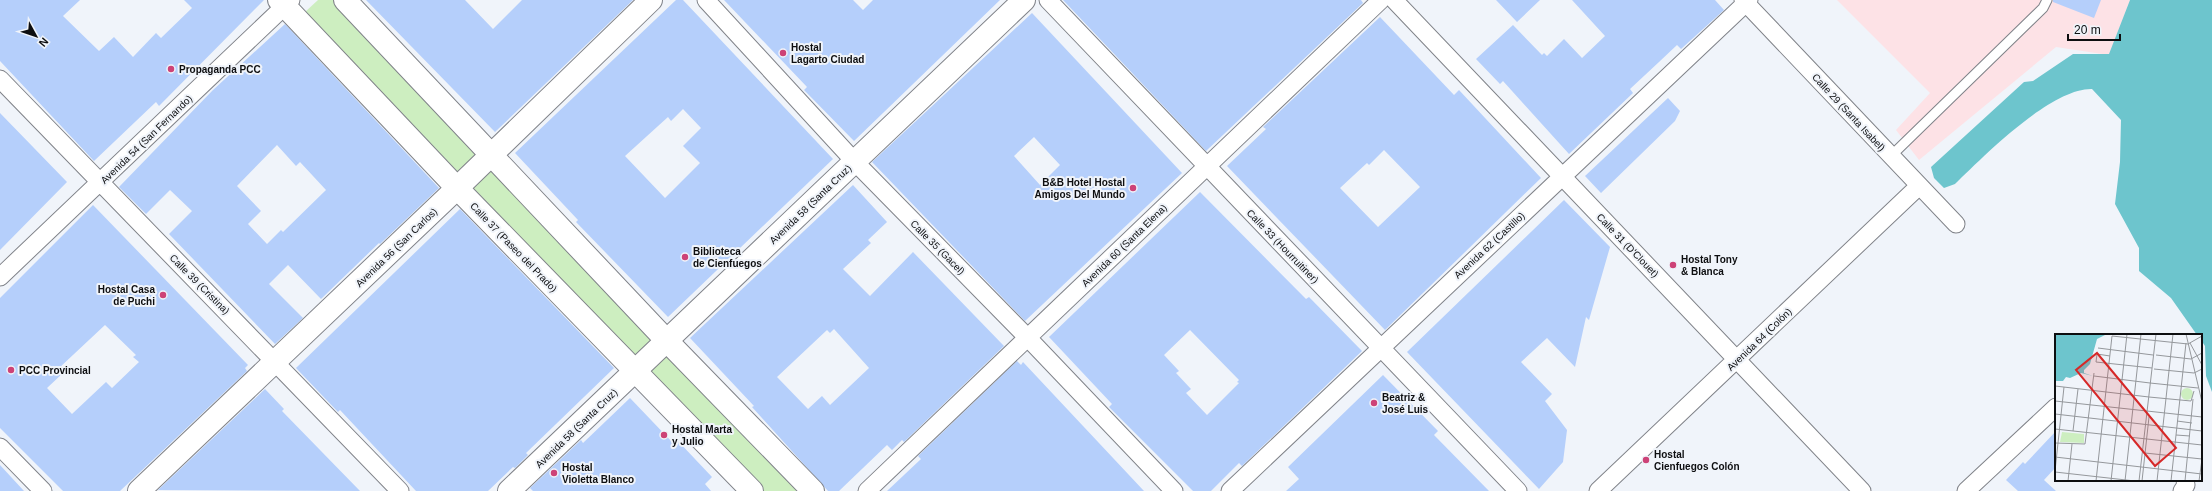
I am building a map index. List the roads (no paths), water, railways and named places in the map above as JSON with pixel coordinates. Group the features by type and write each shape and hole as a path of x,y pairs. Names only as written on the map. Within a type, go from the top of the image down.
{"main road":[{"path":"345,0 667,341 813,491"},
{"name":"Avenida 56 (San Carlos)","path":"139,491 457,188 650,0"},
{"name":"Avenida 58 (Santa Cruz)","path":"509,491 1024,0"},
{"name":"Calle 37 (Paseo del Prado)","path":"285,2 457,188 752,491"}],"street":[{"name":"Calle 35 (Gacel)","path":"706,0 855,162 1028,338 1174,491"},
{"name":"Calle 33 (Hourruitiner)","path":"1048,0 1518,491"},
{"name":"Avenida 60 (Santa Elena)","path":"867,491 1381,0"},
{"name":"Calle 31 (D'Clouet)","path":"1394,0 1862,491"},
{"name":"Avenida 62 (Castillo)","path":"1230,491 1746,1"},
{"name":"Calle 29 (Santa Isabel)","path":"1746,1 1956,224"},
{"name":"Avenida 54 (San Fernando)","path":"0,277 285,2"},
{"name":"Calle 39 (Cristina)","path":"0,79 276,361 400,491"},
{"name":"Avenida 64 (Colón)","path":"1598,491 1919,186"},
{"path":"1966,491 2055,408"},
{"path":"0,447 43,491"}],"lane":[{"path":"1891,156 2043,8 2046,0"}],"water":[{"path":"2130,0 2212,0 2212,392 2206,376 2205,346 2202,342 2202,334 2196,334 2171,298 2139,271 2139,248 2115,204 2120,162 2121,120 2092,89 2076,92 2057,99 2038,111 2000,141 1955,184 1944,188 1934,178 1931,167 2024,82 2033,81 2073,54 2109,54"}],"place":[{"name":"Hostal Lagarto Ciudad","path":"783,53"},
{"name":"Propaganda PCC","path":"171,69"},
{"name":"B&B Hotel Hostal Amigos Del Mundo","path":"1133,188"},
{"name":"Biblioteca de Cienfuegos","path":"685,257"},
{"name":"Hostal Tony & Blanca","path":"1673,265"},
{"name":"Hostal Casa de Puchi","path":"163,295"},
{"name":"PCC Provincial","path":"11,370"},
{"name":"Beatriz & José Luis","path":"1374,403"},
{"name":"Hostal Marta y Julio","path":"664,435"},
{"name":"Hostal Cienfuegos Colón","path":"1646,460"},
{"name":"Hostal Violetta Blanco","path":"554,473"}]}
